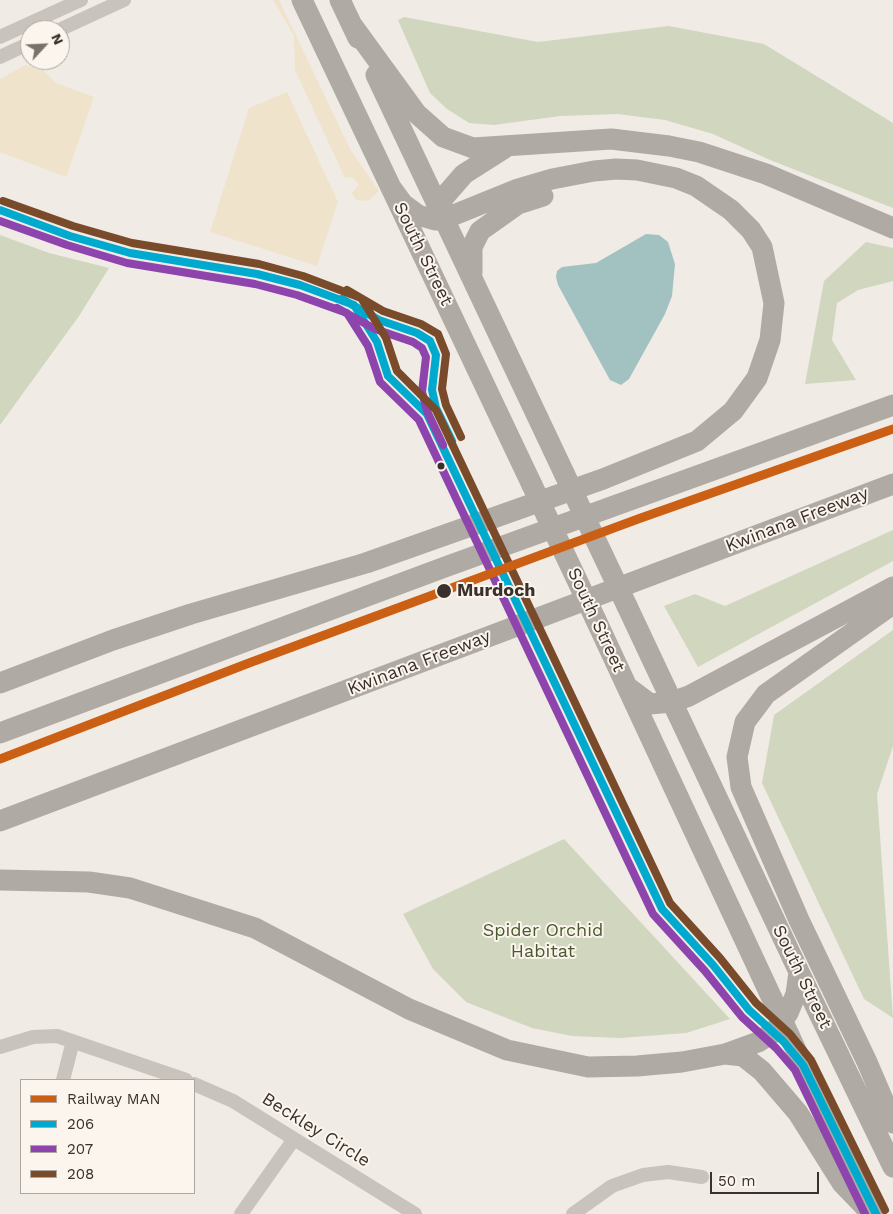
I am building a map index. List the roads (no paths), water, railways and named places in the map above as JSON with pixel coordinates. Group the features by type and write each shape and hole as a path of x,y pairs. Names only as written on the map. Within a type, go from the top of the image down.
{"highway":[{"name":"South Street","path":"302,0 431,269 876,1214"},
{"name":"South Street","path":"340,0 439,215 472,278 798,972 893,1167"},
{"path":"352,25 416,113 436,133 473,148 610,139 669,146 699,152 766,174 893,228"},
{"path":"431,269 430,236 439,215 464,174 508,146"},
{"path":"0,683 113,640 191,614 366,563 603,479 697,441 716,426 746,395 765,358 770,340 774,303 768,266 762,247 751,230 731,210 696,186 656,174 616,169 552,179 439,215 418,215 408,208 392,189"},
{"path":"472,278 472,247 480,230 518,204 561,189 606,179 656,174"},
{"path":"0,733 445,567 893,405"},
{"name":"Kwinana Freeway","path":"0,821 893,484"},
{"path":"628,687 650,704 672,702 689,696 893,587"},
{"path":"893,604 766,694 745,722 737,757 741,787 799,920 867,1062 893,1123"},
{"path":"0,880 89,882 130,888 256,928 409,1010 507,1050 588,1066 637,1066 682,1062 725,1054 758,1042 774,1032 783,1020 796,994 798,972"},
{"path":"725,1054 743,1056 762,1071 798,1113 842,1182 871,1214"}],"street":[{"path":"0,37 81,0"},
{"path":"70,25 124,0"},
{"path":"0,57 20,48"},
{"path":"0,1048 33,1037 57,1036 183,1079"},
{"path":"63,1079 73,1041"},
{"name":"Beckley Circle","path":"195,1084 233,1101 415,1214"},
{"path":"241,1214 294,1139"},
{"path":"573,1214 612,1186 643,1176 668,1172 702,1177"}],"water":[{"path":"646,234 659,235 668,242 675,264 672,296 665,314 629,379 621,385 610,380 558,285 556,277 557,271 562,267 596,263"}],"rail line":[{"name":"MAN","path":"0,759 249,663 638,519 893,429"}],"place":[{"name":"Murdoch","path":"444,591"}],"park label":[{"name":"Spider Orchid Habitat","path":"543,941"}]}
